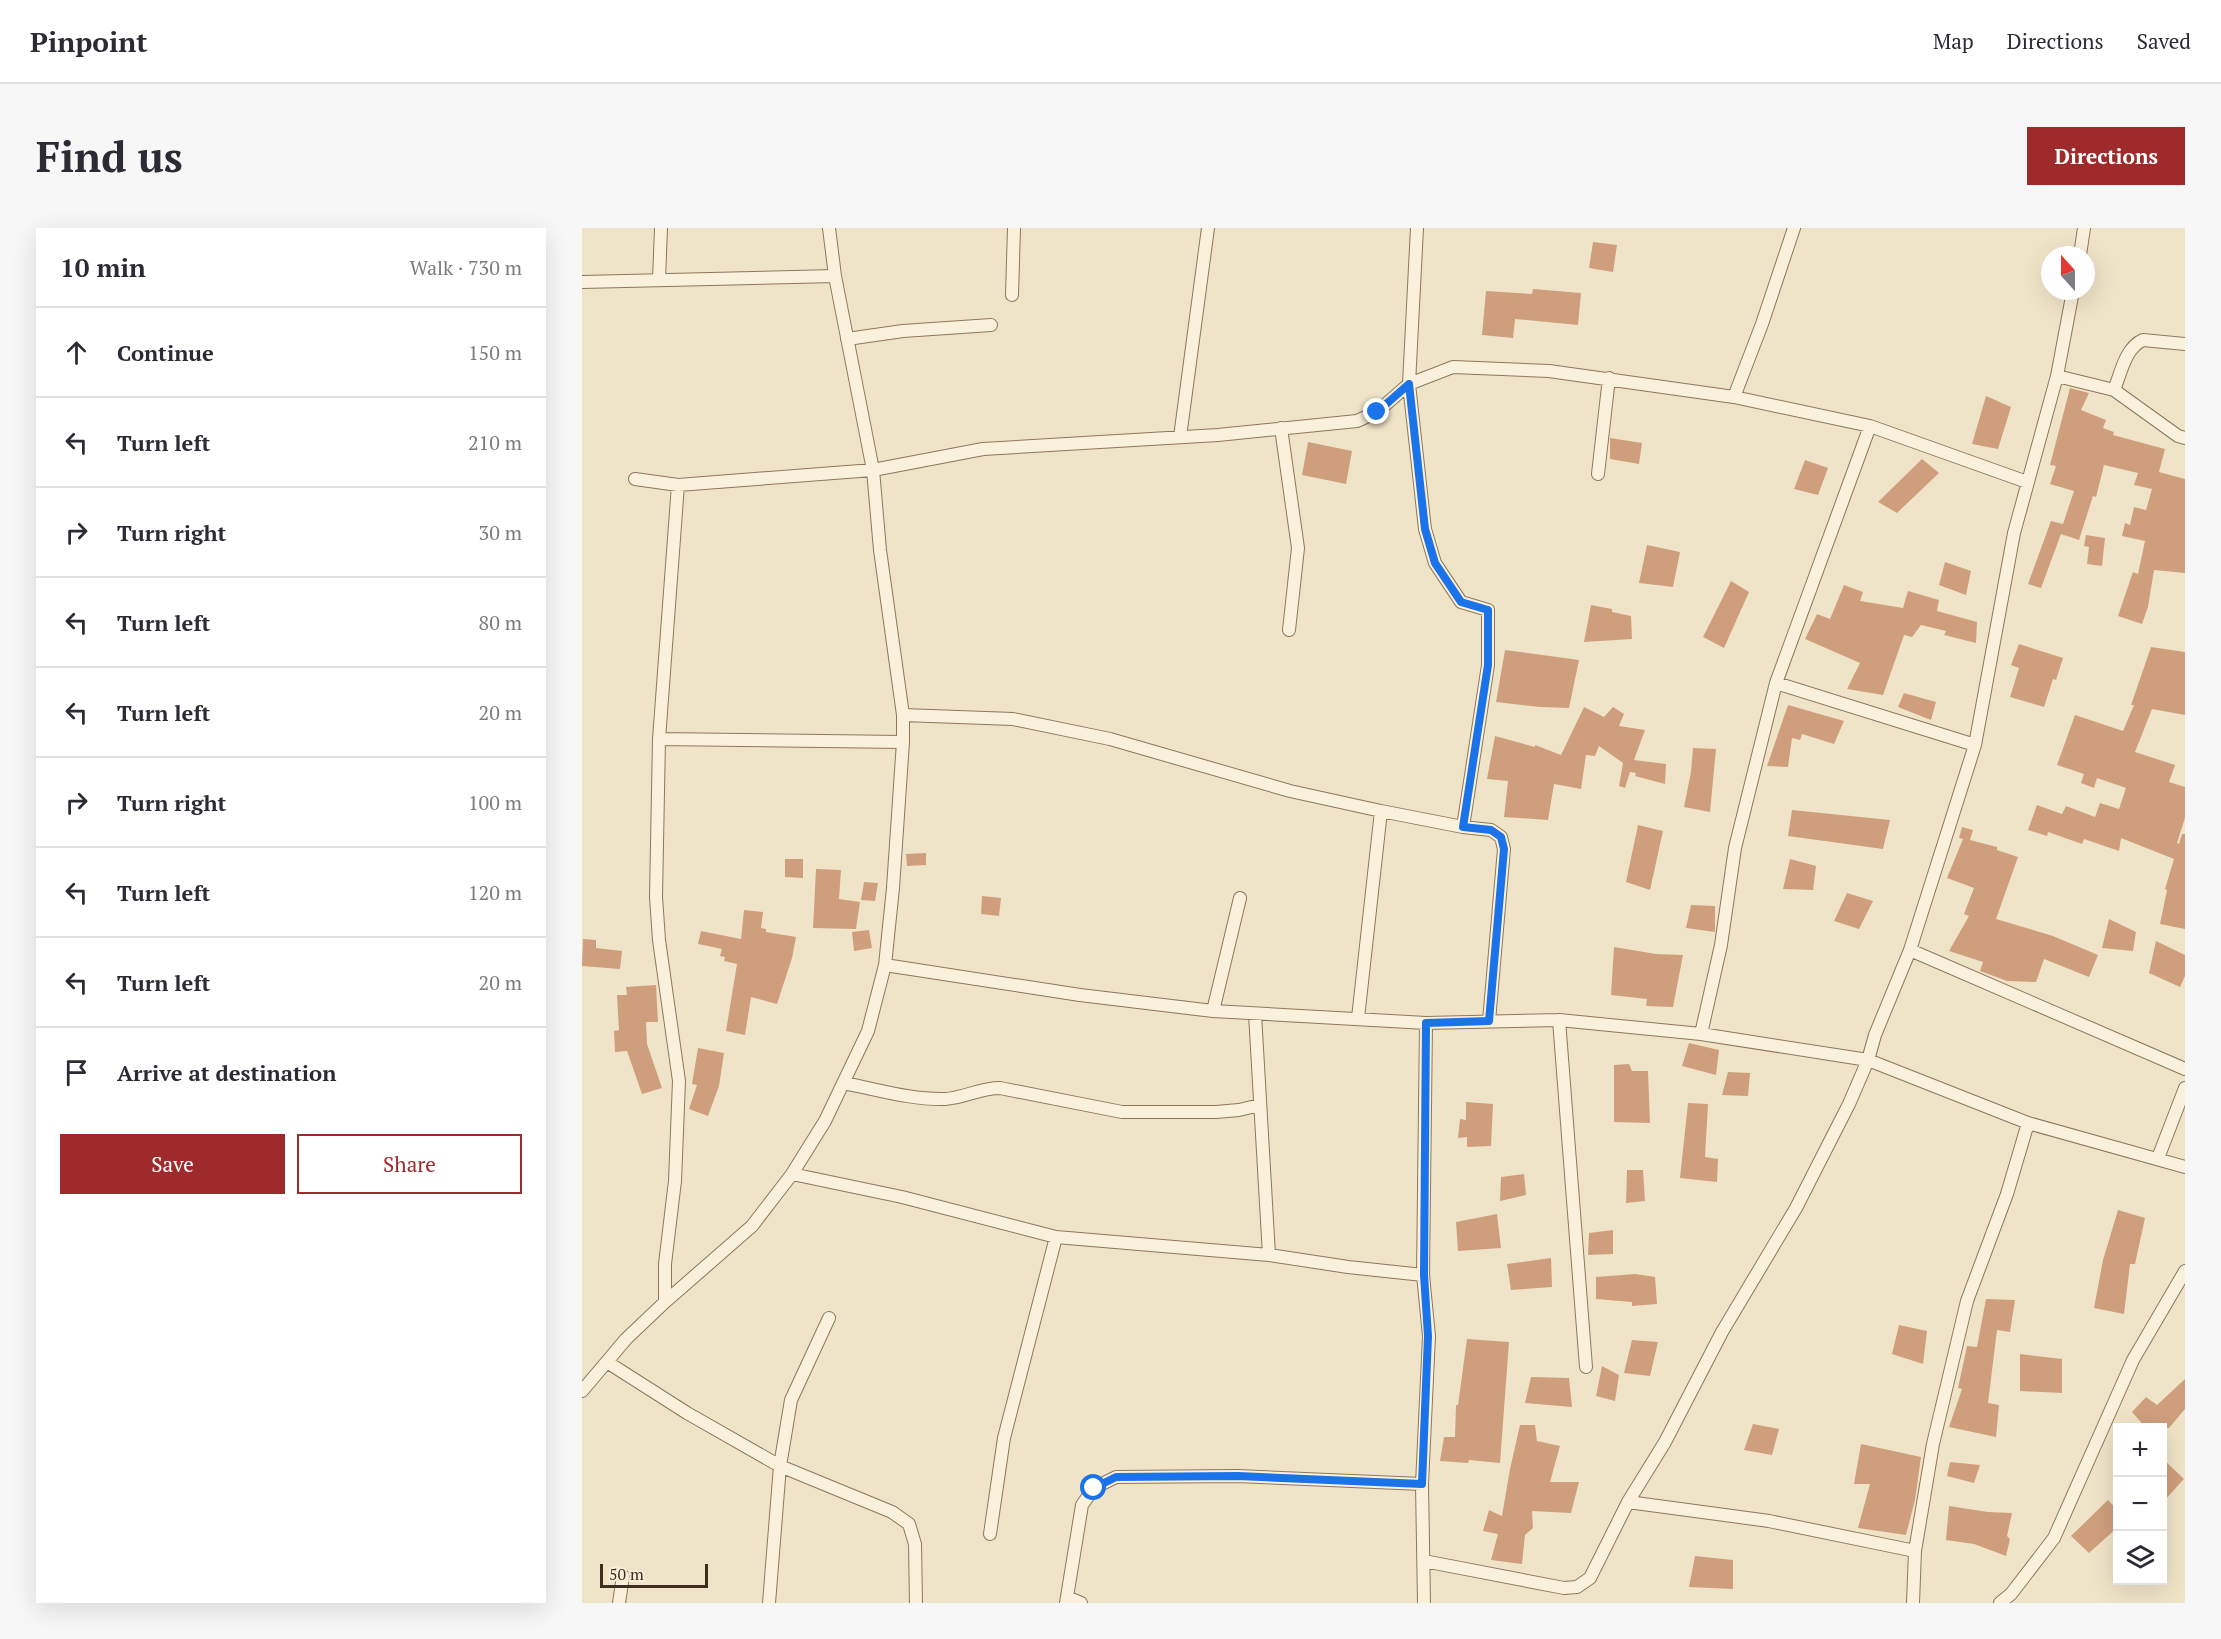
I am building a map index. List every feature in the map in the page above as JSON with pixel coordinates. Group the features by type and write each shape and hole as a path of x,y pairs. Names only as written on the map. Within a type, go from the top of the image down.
{"street":[{"path":"659,280 661,228"},
{"path":"582,1391 626,1339 753,1226 792,1174 825,1121 868,1032 885,965 893,888 903,716 880,550 873,470 835,276 828,228"},
{"path":"1012,295 1014,228"},
{"path":"1180,437 1208,228"},
{"path":"1418,228 1409,384 1425,529 1435,563 1461,602 1488,610 1488,665 1463,827"},
{"path":"1734,397 1762,324 1794,228"},
{"path":"2081,246 2084,228"},
{"path":"582,282 835,276"},
{"path":"1424,1561 1564,1588 1577,1587 1590,1578 1628,1503 1665,1442 1722,1332 1796,1208 1849,1104 1868,1060 1875,1035 1910,950 1975,745 2014,533 2057,376 2071,300"},
{"path":"847,339 903,331 991,326"},
{"path":"2114,390 2131,348 2137,343 2143,340 2185,344"},
{"path":"635,479 678,485 873,470 982,449 1180,437 1357,421 1377,412 1409,384 1453,367 1550,371 1734,397 1870,426 2027,482"},
{"path":"2057,376 2114,390 2178,436 2185,438"},
{"path":"1598,474 1609,378"},
{"path":"1701,1034 1721,945 1735,848 1776,683 1870,426"},
{"path":"1281,428 1298,548 1289,630"},
{"path":"665,1302 665,1264 675,1181 679,1081 659,940 656,897 659,739 678,485"},
{"path":"1776,683 1975,745"},
{"path":"903,716 1013,719 1110,739 1290,791 1381,812 1491,830 1501,837 1504,849 1489,1021"},
{"path":"659,739 903,742"},
{"path":"1358,1018 1381,812"},
{"path":"1213,1011 1240,898"},
{"path":"1910,950 2185,1069"},
{"path":"885,965 1080,995 1213,1011 1426,1023 1559,1020 1701,1034 1868,1060 2028,1123 2185,1167"},
{"path":"1255,1014 1269,1255"},
{"path":"1559,1020 1586,1367"},
{"path":"1424,1603 1422,1484 1428,1336 1424,1275 1426,1023"},
{"path":"843,1083 935,1099 956,1098 984,1089 1000,1088 1122,1112 1216,1112 1260,1105"},
{"path":"2158,1158 2185,1088"},
{"path":"1913,1603 1915,1551 1933,1444 1967,1301 2007,1194 2028,1123"},
{"path":"792,1174 902,1197 1056,1237 1269,1255 1424,1275"},
{"path":"990,1534 1004,1438 1056,1237"},
{"path":"2001,1603 2011,1594 2054,1538 2133,1360 2185,1271"},
{"path":"768,1603 780,1466 791,1400 829,1318"},
{"path":"607,1362 687,1413 780,1466 892,1512 909,1524 915,1544 915,1603"},
{"path":"1081,1603 1066,1600 1082,1505 1094,1488 1116,1477 1238,1476 1422,1484"},
{"path":"1628,1503 1769,1521 1915,1551"},
{"path":"619,1603 623,1576"}],"building":[{"path":"1593,242 1617,245 1613,272 1589,268"},
{"path":"1533,289 1581,293 1578,325 1515,319 1513,338 1482,335 1486,291 1532,294"},
{"path":"2070,388 2089,393 2081,410 2106,420 2103,428 2114,432 2113,435 2165,449 2159,472 2185,479 2185,573 2154,570 2148,607 2142,624 2118,616 2133,572 2138,574 2145,541 2122,536 2125,523 2130,525 2134,507 2146,510 2152,489 2134,485 2138,473 2104,465 2096,497 2093,496 2079,540 2061,534 2041,588 2028,584 2051,521 2063,524 2074,491 2050,484 2056,466 2050,465"},
{"path":"1986,396 2011,407 1998,449 1972,444"},
{"path":"1610,438 1642,443 1639,464 1610,459"},
{"path":"1308,442 1352,451 1346,484 1302,475"},
{"path":"1922,459 1939,473 1897,513 1878,502"},
{"path":"1805,460 1828,468 1818,495 1794,489"},
{"path":"2086,535 2105,538 2102,566 2087,564 2089,547 2084,546"},
{"path":"1647,545 1680,552 1673,587 1639,583"},
{"path":"1945,562 1971,571 1966,595 1939,585"},
{"path":"1731,581 1749,592 1724,648 1703,637"},
{"path":"1844,585 1863,592 1860,601 1903,608 1908,591 1939,600 1937,611 1977,622 1976,643 1944,635 1946,631 1921,625 1912,637 1904,635 1883,695 1847,689 1860,663 1805,639 1817,614 1830,619"},
{"path":"1591,605 1631,616 1632,639 1584,642"},
{"path":"2019,644 2063,658 2044,707 2010,697 2019,668 2011,665"},
{"path":"2151,647 2185,652 2185,715 2152,709 2135,752 2175,765 2169,782 2185,787 2185,818 2177,843 2179,844 2182,834 2185,834 2185,929 2160,924 2167,890 2165,889 2174,859 2121,838 2119,851 2084,839 2082,844 2048,832 2047,836 2028,830 2037,805 2062,814 2066,806 2095,817 2100,803 2119,809 2126,788 2097,778 2094,788 2081,783 2084,774 2057,765 2075,715 2123,731 2134,705 2131,705"},
{"path":"1505,650 1579,660 1569,708 1496,702"},
{"path":"1904,693 1936,702 1931,720 1898,707"},
{"path":"1788,705 1844,721 1834,744 1802,734 1800,740 1792,738 1788,767 1767,766"},
{"path":"1584,707 1604,717 1613,707 1624,714 1619,726 1645,730 1634,760 1666,764 1665,784 1635,776 1636,773 1630,772 1625,788 1619,786 1623,763 1599,746 1595,756 1586,755 1581,789 1554,784 1548,820 1504,817 1508,781 1487,779 1495,736 1535,747 1535,745 1561,755"},
{"path":"1693,748 1716,749 1710,812 1684,807"},
{"path":"1792,810 1890,820 1883,849 1788,836"},
{"path":"1638,825 1663,831 1650,890 1626,882"},
{"path":"1962,827 1973,830 1970,840 1997,847 1997,850 2018,857 1996,919 2053,936 2098,955 2089,977 2044,959 2036,982 2007,981 1980,971 1983,962 1949,951 1969,916 1964,914 1974,888 1947,878 1963,839 1959,838"},
{"path":"926,853 926,865 907,866 906,854"},
{"path":"785,859 803,859 803,878 785,877"},
{"path":"1790,859 1816,866 1813,890 1783,889"},
{"path":"816,869 841,870 839,899 860,902 856,929 813,928"},
{"path":"864,882 878,883 875,901 861,900"},
{"path":"1847,893 1873,901 1859,929 1834,921"},
{"path":"982,896 1001,898 999,916 981,914"},
{"path":"1691,905 1715,906 1715,932 1686,928"},
{"path":"744,910 763,912 761,928 766,929 766,932 796,937 792,958 777,1004 751,997 745,1035 726,1031 737,964 724,961 725,957 720,956 722,949 698,944 701,931 741,939"},
{"path":"2109,919 2136,932 2133,951 2102,948"},
{"path":"869,930 872,948 854,951 852,932"},
{"path":"583,939 596,940 596,948 622,951 620,969 582,966"},
{"path":"2156,941 2185,955 2185,976 2180,987 2149,973"},
{"path":"1614,947 1656,954 1683,955 1673,1007 1646,1006 1647,999 1611,995"},
{"path":"656,985 658,1022 646,1022 647,1044 662,1088 642,1094 627,1051 615,1052 614,1031 619,1030 617,995 627,995 626,987"},
{"path":"1689,1043 1719,1050 1716,1075 1682,1066"},
{"path":"698,1048 724,1053 719,1086 708,1116 689,1109 697,1085 692,1084"},
{"path":"1629,1064 1632,1071 1648,1071 1650,1123 1614,1122 1614,1065"},
{"path":"1728,1072 1750,1073 1748,1096 1722,1095"},
{"path":"1466,1102 1493,1104 1491,1146 1467,1147 1467,1137 1458,1138 1460,1119 1466,1120"},
{"path":"1688,1103 1708,1104 1705,1157 1718,1159 1717,1182 1680,1178"},
{"path":"1627,1170 1643,1170 1645,1201 1626,1203"},
{"path":"1524,1174 1526,1195 1500,1201 1501,1177"},
{"path":"2118,1210 2145,1218 2135,1264 2130,1264 2124,1314 2094,1308 2103,1260"},
{"path":"1497,1214 1501,1248 1458,1251 1456,1222"},
{"path":"1613,1230 1613,1254 1588,1255 1589,1233"},
{"path":"1551,1258 1552,1287 1511,1290 1507,1264"},
{"path":"1635,1274 1655,1277 1657,1304 1632,1306 1632,1302 1596,1299 1596,1277"},
{"path":"1986,1299 2015,1300 2010,1332 1997,1330 1988,1403 1999,1405 1996,1437 1949,1427 1962,1389 1958,1388 1967,1346 1977,1347"},
{"path":"1899,1325 1927,1331 1923,1364 1892,1354"},
{"path":"1467,1339 1509,1342 1500,1463 1469,1460 1468,1463 1440,1461 1444,1437 1455,1437 1456,1405 1458,1405"},
{"path":"1632,1340 1658,1342 1650,1376 1624,1373"},
{"path":"2020,1354 2062,1359 2062,1393 2020,1391"},
{"path":"1602,1366 1619,1375 1615,1401 1596,1396"},
{"path":"1531,1377 1569,1378 1572,1407 1525,1403"},
{"path":"2185,1379 2185,1409 2169,1428 2167,1428 2167,1423 2142,1423 2132,1412 2146,1397 2157,1405"},
{"path":"1753,1424 1779,1429 1772,1455 1744,1450"},
{"path":"1520,1425 1535,1425 1537,1441 1560,1446 1550,1482 1579,1482 1571,1513 1532,1511 1533,1528 1525,1535 1522,1564 1491,1560 1498,1534 1483,1531 1489,1510 1502,1516"},
{"path":"1861,1444 1921,1457 1915,1500 1906,1535 1858,1528 1870,1484 1854,1484"},
{"path":"1950,1462 1980,1465 1974,1483 1947,1476"},
{"path":"2167,1463 2184,1479 2167,1498"},
{"path":"2108,1500 2113,1506 2113,1531 2089,1553 2071,1536"},
{"path":"1949,1506 2012,1513 2006,1556 1974,1544 1946,1540"},
{"path":"1695,1556 1733,1560 1733,1589 1689,1587"}],"route":[{"path":"1094,1488 1116,1477 1238,1476 1422,1484 1428,1336 1423,1201 1426,1023 1489,1021 1504,849 1501,837 1491,830 1463,827 1488,665 1488,610 1461,602 1435,563 1425,529 1409,384 1377,412"}]}
